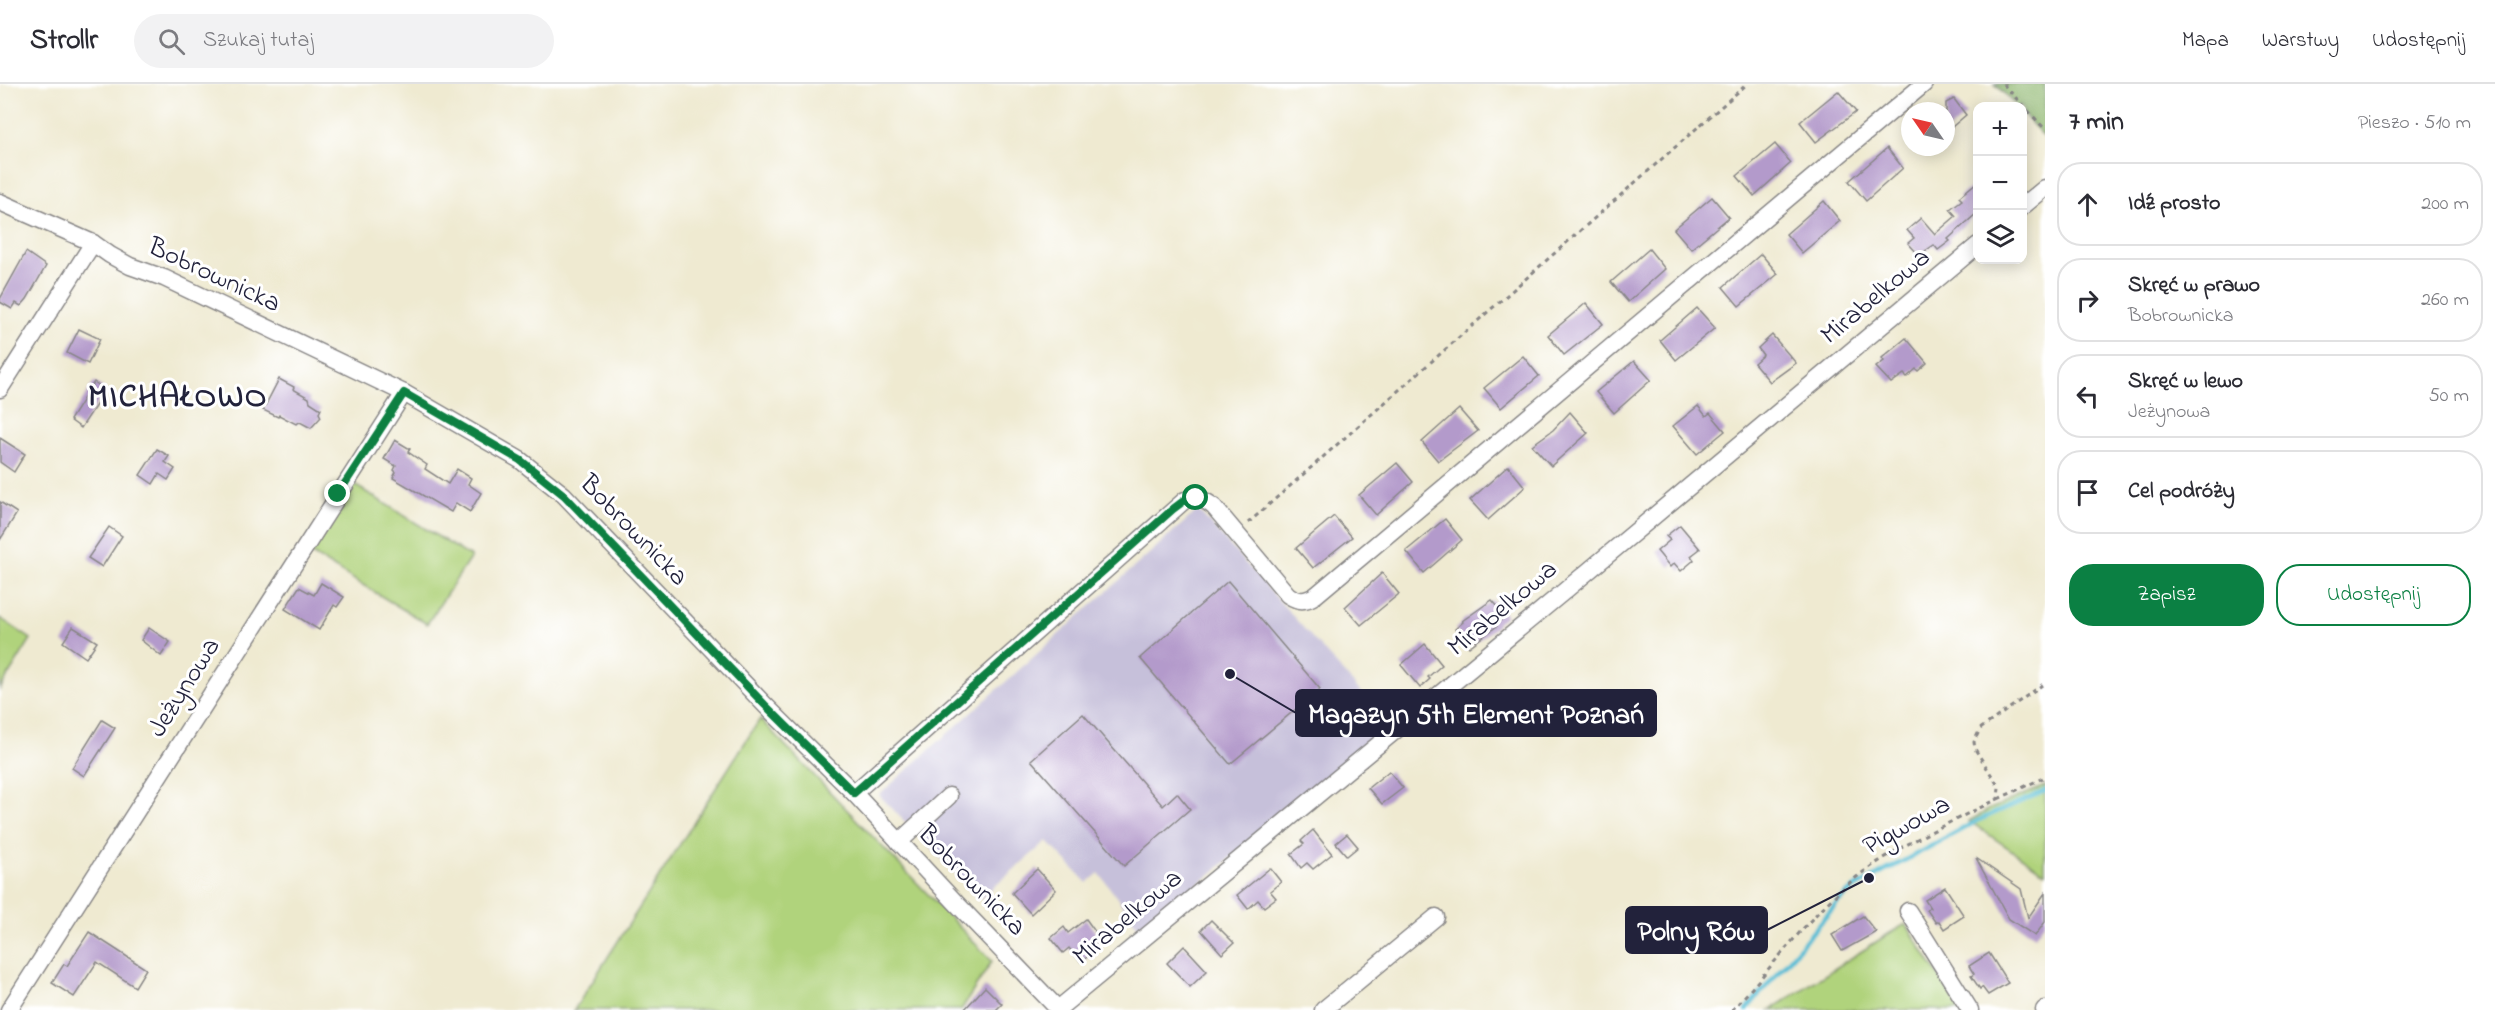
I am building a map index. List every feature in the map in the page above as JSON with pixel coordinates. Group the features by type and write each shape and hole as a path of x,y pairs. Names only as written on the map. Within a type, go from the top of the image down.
{"street":[{"path":"854,793 1185,500 1196,498 1206,500 1237,532 1288,595 1296,600 1307,601 1924,84"},
{"path":"2027,203 2045,188"},
{"name":"Bobrownicka","path":"0,202 93,243 130,266 164,278 404,393 520,460 564,495 765,705 854,793 1059,1009"},
{"path":"0,389 93,243"},
{"name":"Mirabelkowa","path":"1059,1009 1561,594 1973,248"},
{"name":"Jeżynowa","path":"9,1010 404,393"},
{"path":"899,842 949,796"},
{"path":"1908,910 1970,1010"},
{"path":"1323,1010 1436,917"}],"path":[{"path":"1237,532 1747,84"},
{"path":"2002,84 2045,129"},
{"path":"1998,799 1999,787 1975,749 1974,742 1980,729 2045,683"},
{"name":"Pigwowa","path":"1732,1010 1815,917 1857,876 1878,862 2045,777"}],"shaded area":[{"path":"1198,510 1391,726 1141,931 1099,873 1087,883 1047,841 980,899 879,795"}],"green space":[{"path":"1995,84 2045,84 2045,138 2027,118 2027,102 2012,102"},
{"path":"350,482 471,557 427,624 305,550"},
{"path":"0,618 31,639 0,689"},
{"path":"760,719 992,961 961,1010 574,1010"},
{"path":"2045,786 2045,873 1969,821 1990,809"},
{"path":"1906,924 1961,1010 1770,1010 1890,933"}],"building":[{"path":"1838,91 1856,112 1816,142 1800,122"},
{"path":"1954,99 1966,115 1955,124 1955,102 1948,102"},
{"path":"1775,144 1791,163 1754,196 1737,176"},
{"path":"1887,148 1903,168 1866,201 1849,181"},
{"path":"1973,185 1973,217 1938,250 1934,245 1919,255 1908,243 1914,238 1907,230 1921,218 1935,234 1956,216 1950,209 1962,200 1959,197"},
{"path":"1712,197 1729,217 1691,249 1674,229"},
{"path":"1824,201 1840,221 1802,253 1786,234"},
{"path":"1649,249 1665,269 1628,302 1611,282"},
{"path":"26,252 46,266 27,299 21,306 16,303 12,309 0,302 0,299"},
{"path":"1761,254 1778,274 1739,306 1723,287"},
{"path":"1586,303 1603,324 1564,355 1548,335"},
{"path":"1697,308 1715,328 1676,360 1660,340"},
{"path":"79,329 100,339 88,364 67,353"},
{"path":"1772,335 1796,363 1770,382 1754,363 1763,355 1758,348"},
{"path":"1906,338 1927,363 1918,371 1916,369 1907,377 1904,374 1891,383 1876,367 1884,361 1882,358"},
{"path":"1523,356 1539,376 1501,408 1484,388"},
{"path":"1634,361 1651,380 1614,413 1596,392"},
{"path":"279,379 294,387 293,389 309,398 310,402 321,409 319,413 321,417 311,428 263,410"},
{"path":"94,382 106,390 81,428 70,420"},
{"path":"1698,406 1706,416 1710,413 1725,431 1697,454 1673,426"},
{"path":"1459,409 1478,431 1438,461 1422,442"},
{"path":"1570,412 1588,433 1551,466 1532,445 1553,430"},
{"path":"0,438 25,454 14,472 0,462"},
{"path":"395,440 410,449 408,452 427,465 425,469 448,484 457,469 471,478 468,484 481,493 470,512 456,503 451,512 393,478 396,466 384,459"},
{"path":"157,449 169,456 165,462 175,469 168,480 159,474 153,484 140,475"},
{"path":"1397,463 1413,482 1376,515 1359,495"},
{"path":"1508,466 1525,487 1488,520 1470,500"},
{"path":"0,502 17,513 0,540"},
{"path":"1334,516 1352,537 1313,568 1296,548"},
{"path":"1445,519 1462,540 1424,573 1406,551"},
{"path":"1680,525 1700,549 1691,556 1694,560 1681,571 1674,563 1670,567 1657,551 1670,540 1666,536"},
{"path":"109,527 122,536 102,567 88,558"},
{"path":"1382,573 1399,594 1361,625 1345,607"},
{"path":"1228,581 1320,689 1230,764 1140,658"},
{"path":"321,583 344,597 337,607 334,605 319,630 285,609 299,587 314,595"},
{"path":"1492,600 1506,616 1496,624 1497,626 1469,647 1455,629 1462,621"},
{"path":"73,627 97,642 86,658 63,642"},
{"path":"149,628 170,642 161,656 141,640"},
{"path":"1425,644 1442,665 1428,677 1430,679 1420,688 1401,665"},
{"path":"1083,714 1163,806 1177,793 1190,809 1124,866 1031,760"},
{"path":"102,720 115,728 84,776 72,768"},
{"path":"1389,771 1403,788 1382,804 1368,788"},
{"path":"1313,830 1332,854 1313,869 1307,863 1301,868 1291,854 1304,844 1301,841"},
{"path":"1347,834 1358,847 1347,856 1336,843"},
{"path":"1976,858 2021,889 2028,918 2045,893 2045,922 2035,936 2009,919"},
{"path":"1270,868 1281,882 1270,891 1276,898 1264,907 1258,900 1248,909 1237,895"},
{"path":"1037,869 1056,890 1031,914 1012,893"},
{"path":"1945,887 1964,916 1944,929 1939,921 1936,923 1927,910 1930,908 1925,900"},
{"path":"1863,916 1876,932 1842,951 1832,935"},
{"path":"1086,919 1099,937 1093,942 1098,948 1081,962 1069,948 1063,953 1051,938 1064,927 1068,933"},
{"path":"1211,920 1234,943 1222,954 1201,930"},
{"path":"89,932 146,969 135,987 97,962 74,997 52,983 64,964 67,966"},
{"path":"1184,946 1207,971 1190,987 1167,963"},
{"path":"1989,953 2008,983 1988,995 1982,987 1980,989 1971,976 1974,974 1969,966"},
{"path":"985,987 1002,1004 996,1010 964,1010"}],"waterway":[{"path":"1746,1010 1839,901 1854,888 1979,820 2045,791"}],"place":[{"name":"Magazyn 5th Element Poznań","path":"1230,674"},
{"name":"Polny Rów","path":"1869,878"}],"district":[{"name":"MICHAŁOWO","path":"178,398"}],"route":[{"path":"338,494 404,393 448,418 520,460 564,495 765,705 854,793 1173,509 1185,500 1196,498"}]}
